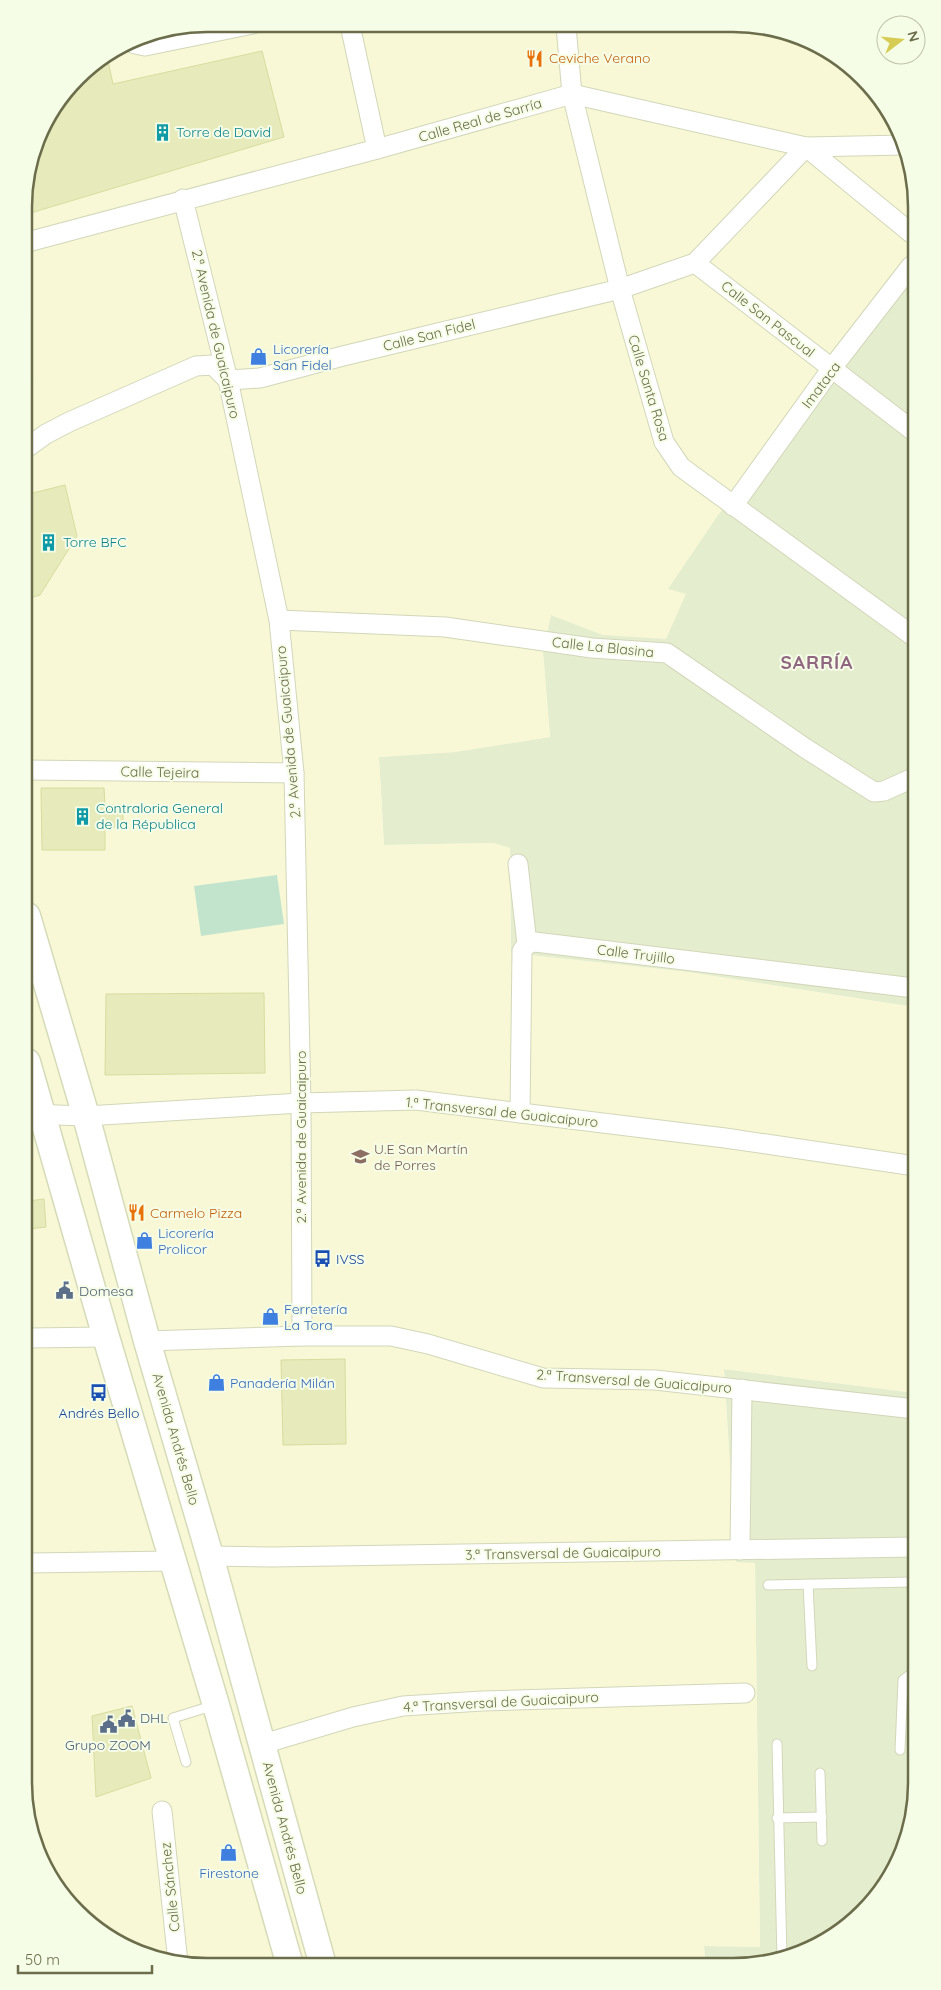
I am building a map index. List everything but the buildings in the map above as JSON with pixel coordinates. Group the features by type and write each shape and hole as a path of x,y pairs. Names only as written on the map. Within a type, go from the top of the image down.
{"street":[{"name":"Calle Santa Rosa","path":"567,32 572,94 620,289 664,442 681,467 908,632"},
{"path":"142,45 209,33"},
{"path":"352,33 377,149"},
{"name":"Calle Real de Sarría","path":"33,241 377,149 572,94 806,147 908,231"},
{"path":"806,147 897,145"},
{"name":"Calle San Fidel","path":"228,380 260,378 352,353 620,289 695,263 806,147"},
{"name":"2.ª Avenida de Guaicaipuro","path":"183,200 228,380 279,620 294,774 301,1103 302,1336"},
{"name":"Calle San Pascual","path":"695,263 908,427"},
{"name":"Imataca","path":"733,506 832,368 908,270"},
{"path":"33,444 46,434 69,422 196,366 213,365 228,380"},
{"name":"Calle La Blasina","path":"279,620 446,627 592,648 667,653 805,748 874,792 884,791 908,780"},
{"name":"Calle Tejeira","path":"33,770 294,774"},
{"path":"518,864 527,944 522,951 520,1113"},
{"name":"Avenida Andrés Bello","path":"33,935 86,1116 147,1341 263,1744 321,1958"},
{"name":"Calle Trujillo","path":"527,944 536,942 908,987"},
{"path":"32,1097 35,1114 106,1338 216,1705 288,1958"},
{"name":"1.ª Transversal de Guaicaipuro","path":"35,1114 86,1116 301,1103 416,1100 725,1138 908,1165"},
{"name":"2.ª Transversal de Guaicaipuro","path":"147,1341 302,1336 391,1336 428,1344 544,1378 643,1379 908,1408"},
{"path":"32,1338 106,1338"},
{"path":"740,1550 742,1389"},
{"name":"3.ª Transversal de Guaicaipuro","path":"210,1556 292,1557 908,1547"},
{"path":"32,1563 173,1561"},
{"name":"4.ª Transversal de Guaicaipuro","path":"263,1744 353,1717 403,1706 482,1701 745,1693"},
{"name":"Calle Sánchez","path":"162,1811 177,1955"}],"lane":[{"path":"768,1585 908,1579"},
{"path":"808,1584 812,1666"},
{"path":"900,1750 902,1680 908,1676"},
{"path":"186,1762 173,1718 216,1705"},
{"path":"777,1744 782,1951"},
{"path":"820,1772 822,1841"},
{"path":"778,1818 822,1817"}],"shaded area":[{"path":"733,32 756,34 779,38 800,46 831,62 849,76 879,110 890,130 903,162 908,196 908,269 787,434 718,515 668,589 686,594 666,639 603,635 551,615 543,652 550,737 455,752 379,757 384,845 493,843 510,848 511,953 688,972 908,1006 908,1392 724,1369 736,1562 755,1563 760,1947 704,1946 705,1958 208,1958 162,1952 130,1939 110,1928 76,1898 56,1870 38,1828 32,1782 33,196 38,162 46,141 62,110 76,92 110,62 130,51 162,38 196,33"},
{"path":"908,269 908,1006 688,972 511,953 510,848 493,843 384,845 379,757 455,752 550,737 543,652 551,615 603,635 685,594 667,589 718,515 787,434"},
{"path":"277,875 284,924 201,936 194,886"},
{"path":"724,1369 908,1392 908,1794 903,1828 890,1860 879,1880 849,1914 831,1928 811,1939 779,1952 733,1958 705,1958 704,1946 760,1947 755,1563 736,1563"}],"place":[{"name":"Ceviche Verano","path":"535,58"},
{"name":"Torre de David","path":"162,132"},
{"name":"Licorería San Fidel","path":"259,357"},
{"name":"Torre BFC","path":"49,542"},
{"name":"Contraloria General de la Républica","path":"82,816"},
{"name":"U.E San Martín de Porres","path":"360,1157"},
{"name":"Carmelo Pizza","path":"136,1213"},
{"name":"Licorería Prolicor","path":"144,1241"},
{"name":"IVSS","path":"322,1259"},
{"name":"Domesa","path":"65,1291"},
{"name":"Ferretería La Tora","path":"270,1317"},
{"name":"Panadería Milán","path":"216,1383"},
{"name":"Andrés Bello","path":"99,1393"},
{"name":"DHL","path":"126,1718"},
{"name":"Grupo ZOOM","path":"108,1725"},
{"name":"Firestone","path":"229,1853"}],"district":[{"name":"SARRÍA","path":"817,662"}]}
